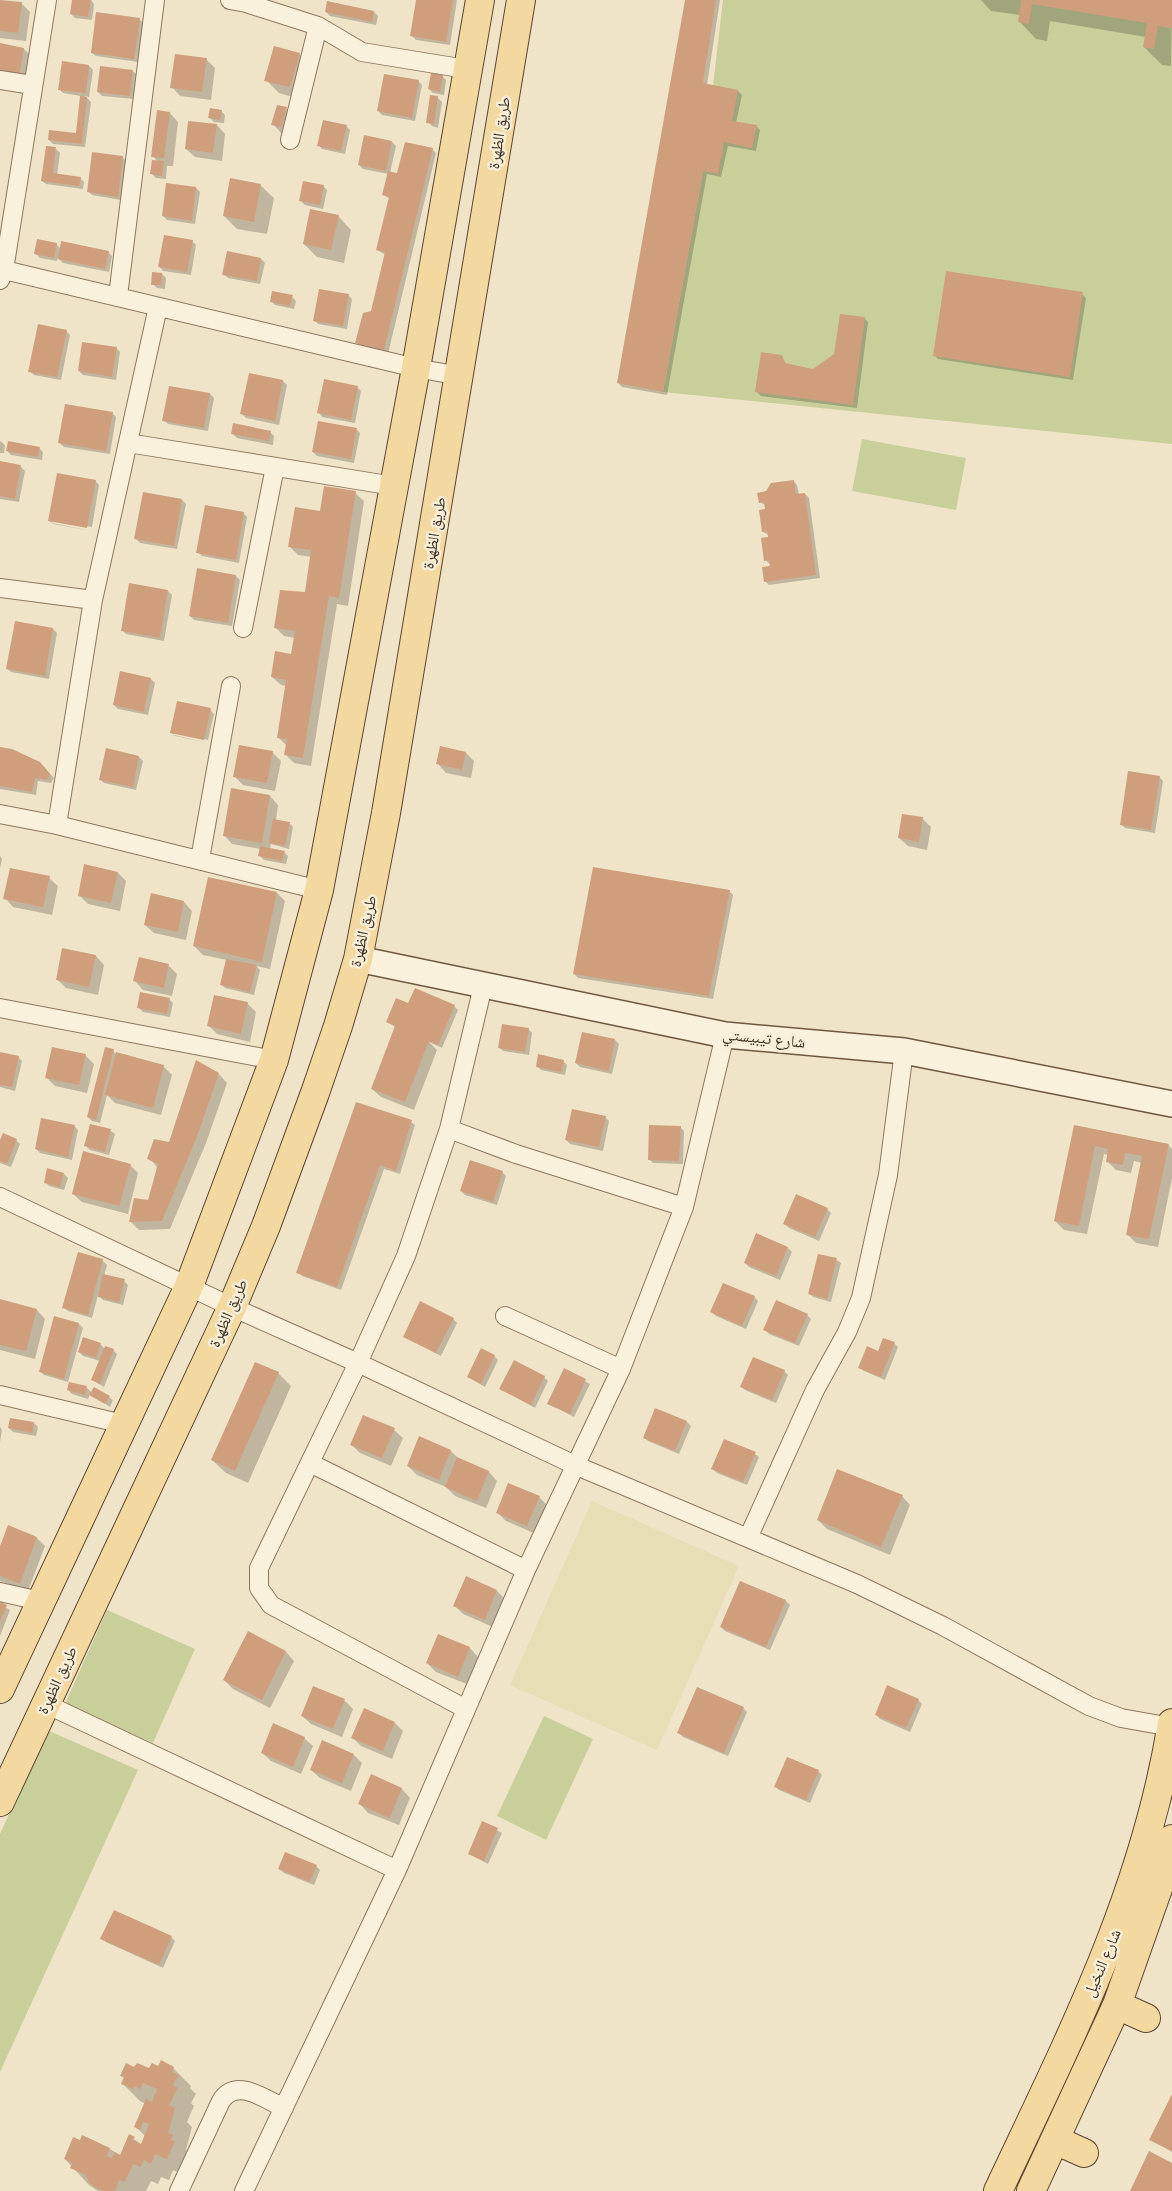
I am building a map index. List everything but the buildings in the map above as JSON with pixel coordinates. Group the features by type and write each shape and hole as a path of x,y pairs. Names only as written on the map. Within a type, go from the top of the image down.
{"main road":[{"path":"0,1689 189,1286 274,1060 319,890 416,368 466,69 480,0"},
{"name":"طريق الظهرة","path":"0,1802 232,1308 266,1226 315,1093 358,959 386,814 460,376 520,0"},
{"name":"شارع تيبيستي","path":"358,959 725,1035 904,1051 1172,1104"},
{"name":"شارع النخيل","path":"998,2191 1081,2015 1115,1935 1150,1825 1169,1755 1172,1723"},
{"name":"شارع النخيل","path":"1031,2191 1116,2005 1160,1883 1172,1839"},
{"path":"1116,2005 1146,2018"},
{"path":"1055,2140 1084,2153"}],"street":[{"path":"47,0 1,273 118,296 416,368 460,376"},
{"path":"118,296 155,0"},
{"path":"230,0 246,3 318,26 362,52 466,69"},
{"path":"290,140 318,26"},
{"path":"0,80 32,85"},
{"path":"57,825 93,600 158,307"},
{"path":"128,443 394,486"},
{"path":"243,628 275,467"},
{"path":"0,588 93,600"},
{"path":"200,860 231,686"},
{"path":"0,814 57,825 319,890"},
{"path":"466,1709 271,1605 259,1588 259,1568 358,1363 406,1256 449,1129 483,986"},
{"path":"0,1008 274,1060"},
{"path":"244,2191 397,1870 526,1570 577,1466 621,1369 684,1207 725,1035"},
{"path":"748,1538 816,1390 847,1332 861,1298 888,1175 904,1051"},
{"path":"449,1129 516,1154 684,1207"},
{"path":"0,1197 232,1308 358,1363 577,1466 856,1584 943,1626 1089,1706 1121,1718 1171,1727"},
{"path":"505,1316 621,1369"},
{"path":"0,1395 123,1424"},
{"path":"310,1463 526,1570"},
{"path":"0,1592 40,1601"},
{"path":"46,1704 397,1870"},
{"path":"179,2191 221,2101 228,2093 242,2089 284,2108"}],"shaded area":[{"path":"592,1501 739,1566 657,1750 510,1685"}],"green space":[{"path":"723,0 1172,0 1172,444 663,392 703,171"},
{"path":"862,439 966,458 956,510 852,491"},
{"path":"107,1610 195,1649 153,1743 65,1704"},
{"path":"544,1716 593,1739 546,1840 497,1816"},
{"path":"47,1730 138,1770 0,2072 0,1834"}]}
